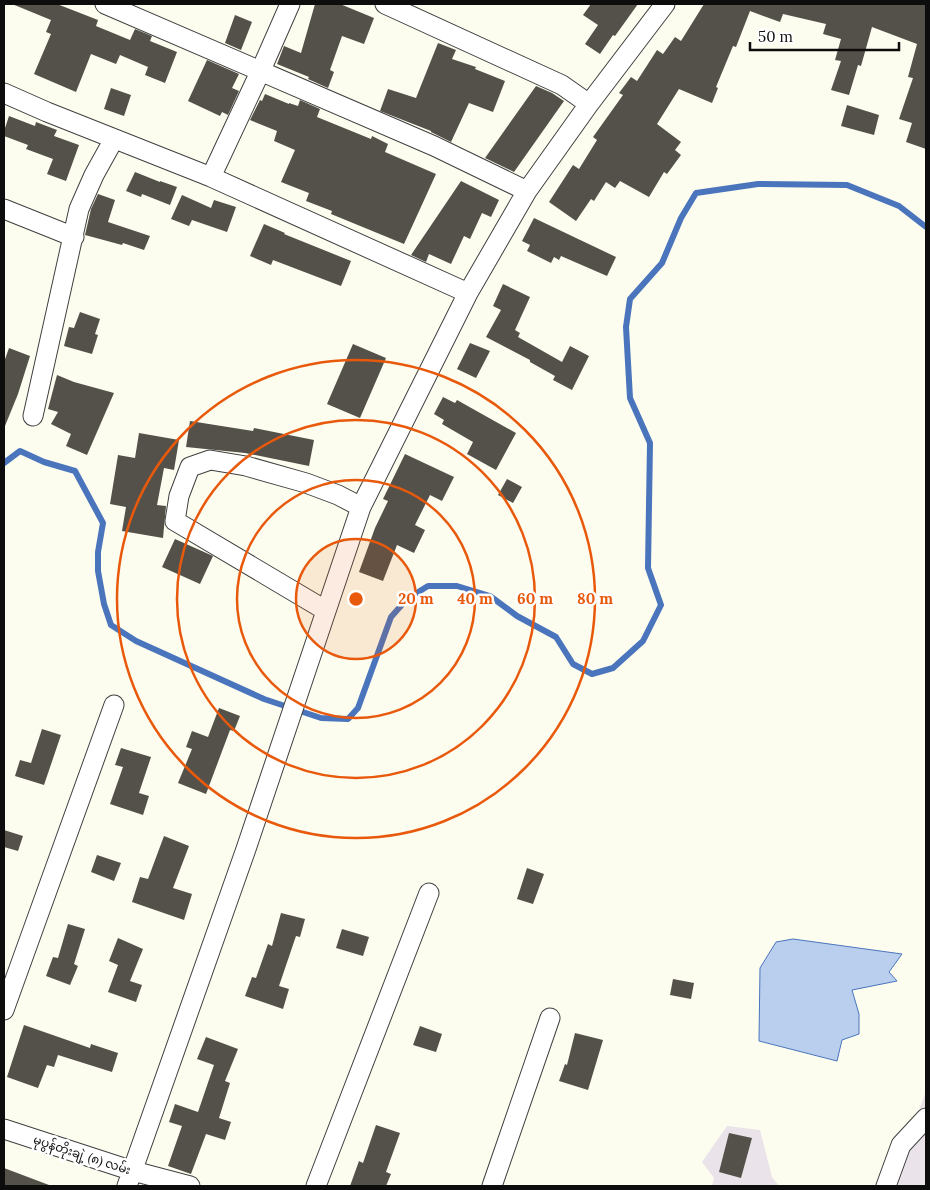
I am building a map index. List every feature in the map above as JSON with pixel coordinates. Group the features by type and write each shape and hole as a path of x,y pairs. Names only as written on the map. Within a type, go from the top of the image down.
{"street":[{"path":"105,4 434,146 527,191"},
{"path":"211,177 290,4"},
{"path":"384,4 562,85 589,104"},
{"path":"130,1179 246,849 361,507 468,293 527,191 589,104 665,4"},
{"path":"4,93 211,177 468,293"},
{"path":"33,416 79,209 94,175 114,138"},
{"path":"4,209 74,237"},
{"path":"325,610 175,521 179,496 190,467 210,460 246,466 306,484 338,495 361,507"},
{"path":"4,1010 114,705"},
{"path":"316,1186 429,893"},
{"path":"492,1186 550,1018"},
{"path":"886,1186 901,1145 926,1118"},
{"name":"မုပွန်တိုးချဲ့ (၈) လမ်း","path":"4,1129 130,1179 190,1186"}],"shaded area":[{"path":"925,1094 926,1186 890,1186"},
{"path":"727,1126 760,1130 772,1177 779,1186 712,1186 714,1178 702,1162"}],"water":[{"path":"793,939 902,954 889,972 897,981 852,990 859,1014 859,1034 842,1040 837,1061 759,1041 760,968 776,942"}],"building":[{"path":"12,4 57,4 98,20 96,26 130,40 135,29 152,36 150,41 177,52 165,83 145,75 148,67 120,55 116,64 91,54 76,92 34,74 51,34 46,32 51,20"},
{"path":"315,4 340,4 374,18 364,44 342,36 330,70 334,72 328,88 308,79 309,77 277,64 284,46 301,53"},
{"path":"591,4 638,4 600,54 585,44 598,25 583,15"},
{"path":"704,4 926,4 926,149 906,142 912,123 899,119 913,78 908,77 917,44 872,27 861,66 858,65 849,95 831,90 841,61 835,60 841,39 823,34 826,24 783,14 780,22 750,11 736,47 733,46 716,87 718,88 712,103 679,89 657,124 681,142 675,150 681,155 667,174 664,172 649,197 620,181 615,188 606,182 594,201 591,199 576,221 549,202 573,165 579,169 597,140 593,137 623,95 619,93 631,77 637,81 657,50 663,54 675,37 681,41"},
{"path":"235,15 252,22 241,50 225,43"},
{"path":"438,43 456,50 452,59 476,67 475,69 505,81 493,112 469,103 451,142 431,131 380,111 388,89 416,98"},
{"path":"207,60 239,74 232,88 239,91 228,115 222,112 220,116 188,101"},
{"path":"536,86 564,101 514,172 485,158"},
{"path":"111,88 131,95 124,116 104,109"},
{"path":"265,94 298,106 300,100 320,109 317,117 371,139 372,136 388,144 385,152 436,174 404,244 331,214 332,211 306,201 309,193 281,182 295,150 274,141 277,131 250,120"},
{"path":"847,105 879,115 874,135 841,126"},
{"path":"9,116 35,126 36,122 57,130 54,136 79,145 66,181 47,174 53,159 26,149 28,145 4,136"},
{"path":"135,172 177,187 170,205 142,194 141,197 126,191"},
{"path":"461,181 499,200 491,217 482,213 470,239 464,236 451,264 429,254 426,262 411,255"},
{"path":"98,194 115,200 108,222 150,236 144,250 123,243 122,245 85,235 91,209"},
{"path":"182,195 211,208 214,200 236,207 227,232 192,220 189,226 171,219"},
{"path":"534,218 616,257 607,276 561,256 559,260 554,257 551,263 527,251 530,245 522,241"},
{"path":"264,224 351,261 341,286 273,260 271,265 250,256"},
{"path":"503,284 530,297 515,330 520,333 518,337 562,362 570,346 589,356 572,390 553,380 555,376 530,362 530,360 486,337 501,310 493,306"},
{"path":"80,312 100,319 95,334 98,335 92,354 64,346 69,327 74,328"},
{"path":"470,343 490,351 476,378 457,369"},
{"path":"353,344 386,358 360,418 327,404"},
{"path":"9,348 30,356 5,426 4,362"},
{"path":"57,375 74,382 114,393 87,455 66,446 71,434 51,424 58,412 48,409"},
{"path":"443,397 455,403 457,400 516,433 496,470 467,454 473,442 442,424 444,420 434,414"},
{"path":"190,421 253,431 254,428 314,440 309,466 245,453 186,447"},
{"path":"139,433 179,440 174,470 164,468 157,505 166,506 163,538 122,531 126,507 110,504 118,455 135,458"},
{"path":"405,454 454,477 442,501 430,495 415,525 425,530 414,553 397,545 383,581 359,572 375,528 388,501 383,499"},
{"path":"507,479 522,487 513,503 498,495"},
{"path":"175,539 213,556 200,584 162,567"},
{"path":"219,708 240,716 234,731 230,730 206,794 178,783 192,749 186,747 192,731 208,737"},
{"path":"42,729 61,735 44,785 15,776 20,760 31,763"},
{"path":"121,748 151,757 139,793 149,796 143,815 110,804 123,767 115,765"},
{"path":"4,830 23,836 18,851 4,847"},
{"path":"164,836 189,846 173,888 192,894 184,920 132,902 140,877 148,879"},
{"path":"97,855 121,863 114,881 91,872"},
{"path":"527,868 544,874 533,904 517,899"},
{"path":"281,913 305,919 300,937 296,936 279,986 289,989 283,1009 245,996 252,977 256,978 268,944 272,946"},
{"path":"68,924 85,929 74,964 78,966 70,985 46,976 53,957 58,958"},
{"path":"342,929 369,937 363,956 336,948"},
{"path":"118,938 143,949 130,981 142,985 136,1002 108,992 118,965 109,961"},
{"path":"673,979 694,983 691,999 670,995"},
{"path":"24,1025 90,1048 91,1044 118,1053 112,1072 58,1055 54,1067 47,1065 38,1088 7,1077"},
{"path":"420,1026 442,1034 436,1052 413,1045"},
{"path":"575,1033 603,1040 588,1090 559,1081 565,1064 567,1065"},
{"path":"206,1037 238,1049 225,1081 230,1083 219,1118 231,1122 225,1140 206,1134 191,1174 168,1166 182,1126 169,1122 175,1104 198,1112 214,1065 197,1059"},
{"path":"376,1125 400,1133 386,1172 391,1174 386,1186 350,1186 359,1161 363,1163"},
{"path":"729,1133 752,1138 741,1178 719,1172"},
{"path":"4,1168 49,1185 49,1186 4,1186"}],"waterway":[{"path":"4,463 20,451 44,462 75,471 103,523 98,552 98,571 104,604 111,625 136,641 264,699 321,718 348,719 358,708 391,617 407,599 428,586 457,586 490,596 517,616 556,637 573,664 592,674 613,668 643,641 661,605 648,568 650,443 630,398 626,327 630,299 662,263 681,218 696,193 758,184 847,185 899,206 926,227"}]}
